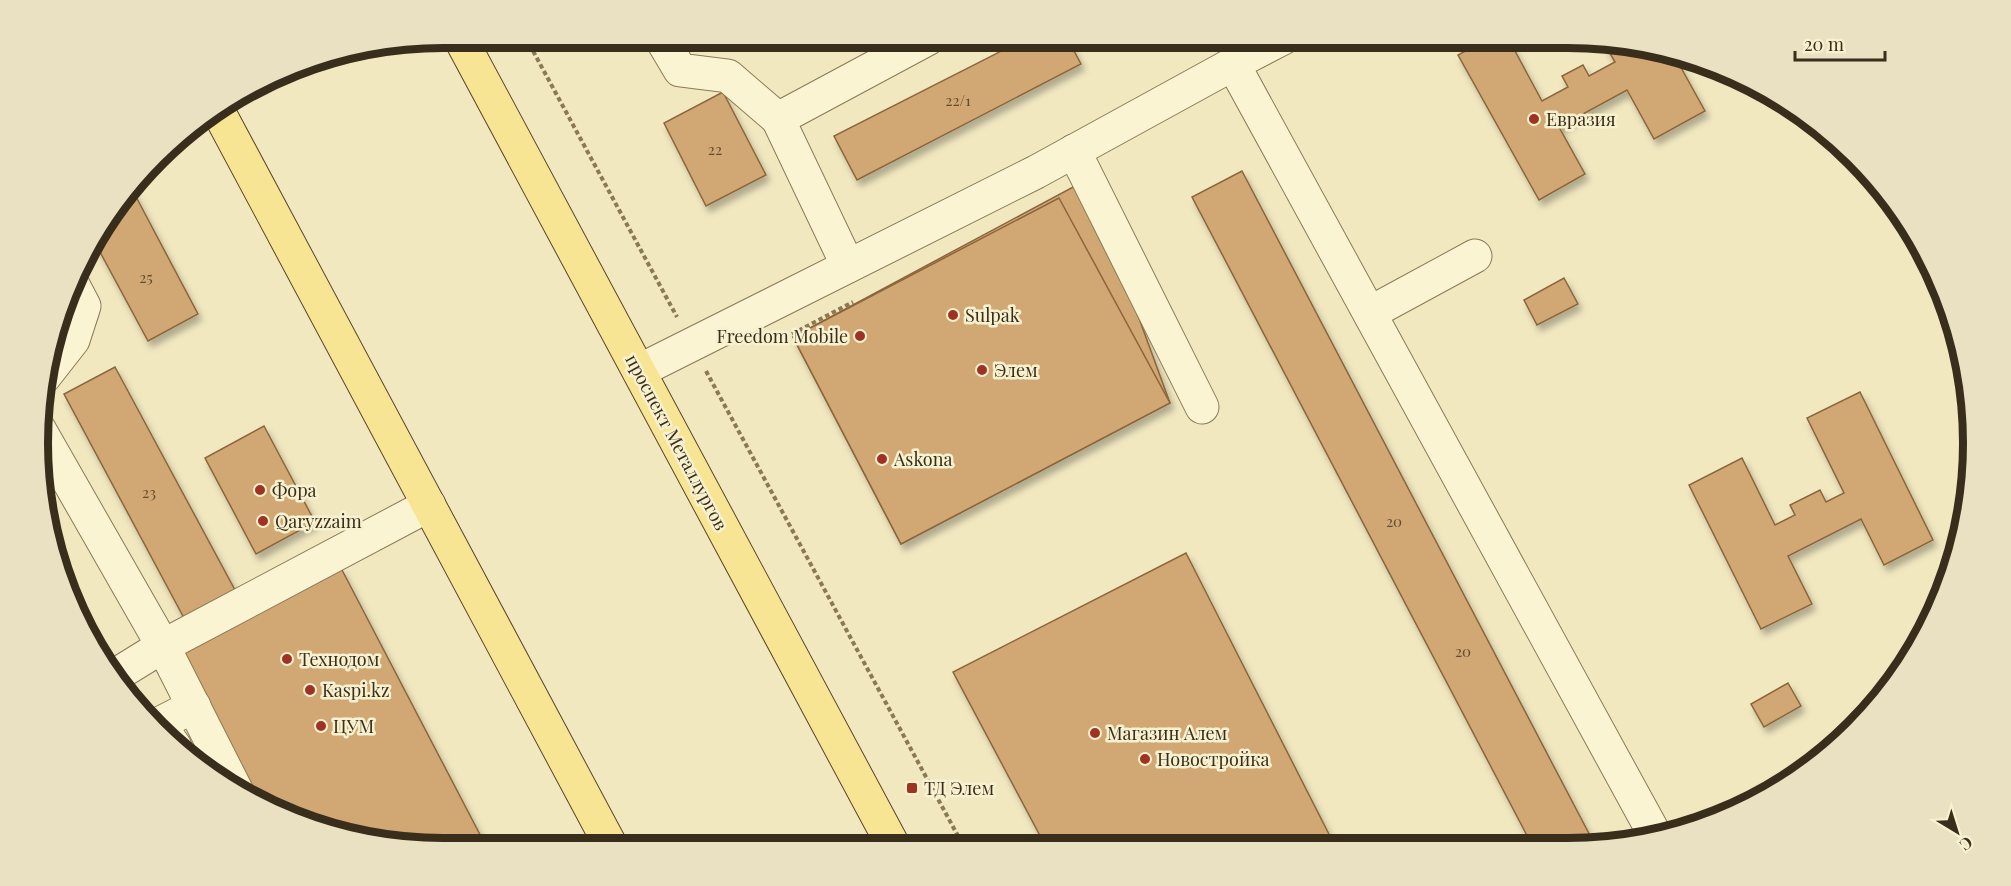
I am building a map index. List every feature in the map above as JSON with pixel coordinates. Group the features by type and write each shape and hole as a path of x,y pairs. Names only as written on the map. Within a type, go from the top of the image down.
{"main road":[{"name":"проспект Металлургов","path":"465,48 889,838"},
{"path":"221,117 607,838"}],"lane":[{"path":"667,48 680,70 728,76 778,119 848,266"},
{"path":"778,119 910,48"},
{"path":"639,371 1036,172 1264,48"},
{"path":"1233,64 1652,829"},
{"path":"1074,151 1202,407"},
{"path":"1370,313 1475,256"},
{"path":"57,360 73,340 84,306 77,294"},
{"path":"48,445 163,646 228,774"},
{"path":"122,671 163,646 429,505"},
{"path":"170,727 194,706"}],"path":[{"path":"531,48 959,838"}],"building":[{"path":"1007,48 1072,48 1081,64 857,180 834,136"},
{"name":"Евразия","path":"1471,48 1513,48 1542,101 1568,87 1562,76 1583,65 1589,76 1615,62 1608,50 1670,61 1679,64 1705,111 1654,139 1627,90 1559,127 1585,174 1539,200 1458,55"},
{"path":"723,92 766,175 706,206 664,123"},
{"path":"1242,171 1591,837 1528,838 1192,197"},
{"name":"Элем","path":"1088,179 1170,403 901,544 793,337"},
{"path":"136,196 198,314 148,341 99,249"},
{"name":"Элем","path":"1059,198 1170,403 901,544 793,337"},
{"path":"1564,278 1578,304 1537,325 1524,300"},
{"path":"115,367 235,590 184,618 64,394"},
{"path":"1860,392 1933,540 1884,565 1861,519 1788,556 1812,604 1761,629 1689,485 1742,458 1775,525 1795,515 1790,505 1820,490 1826,502 1844,493 1807,418"},
{"name":"Фора","path":"264,426 315,522 256,554 205,458"},
{"name":"Новостройка","path":"1186,553 1331,838 1041,838 953,672"},
{"name":"ЦУМ","path":"341,568 482,838 391,835 341,825 292,808 249,787 178,651"},
{"path":"1788,683 1801,706 1764,727 1751,704"}],"place":[{"name":"Евразия","path":"1534,119"},
{"name":"Sulpak","path":"953,315"},
{"name":"Freedom Mobile","path":"860,336"},
{"name":"Элем","path":"982,370"},
{"name":"Askona","path":"882,459"},
{"name":"Фора","path":"260,490"},
{"name":"Qaryzzaim","path":"263,521"},
{"name":"Технодом","path":"287,659"},
{"name":"Kaspi.kz","path":"310,690"},
{"name":"ЦУМ","path":"321,726"},
{"name":"Магазин Алем","path":"1095,733"},
{"name":"Новостройка","path":"1145,759"},
{"name":"ТД Элем","path":"912,788"}]}
